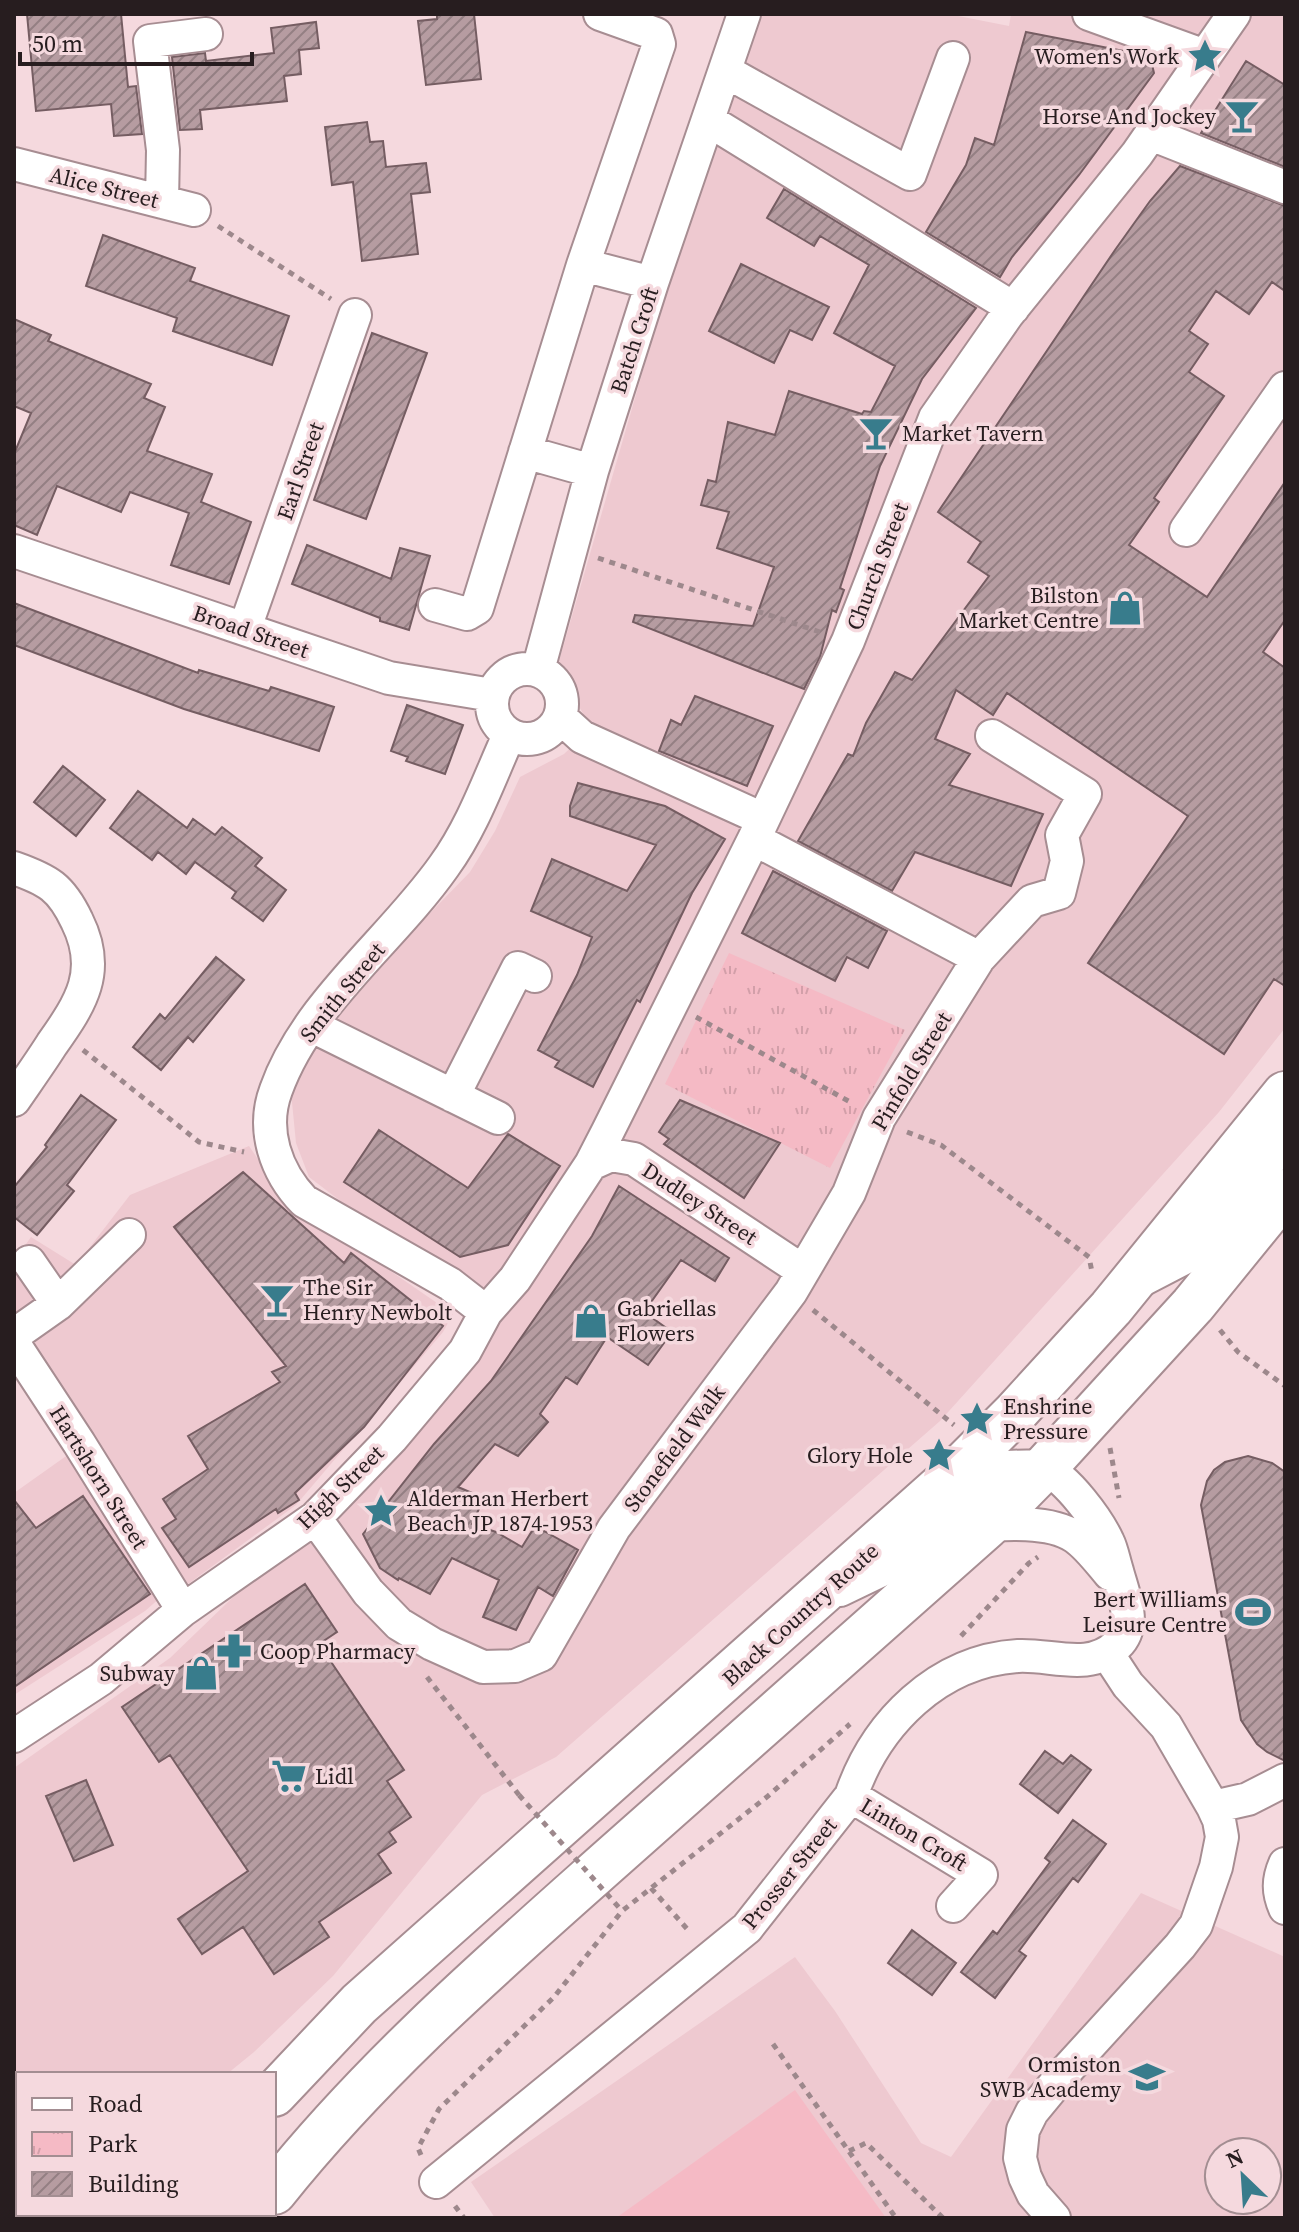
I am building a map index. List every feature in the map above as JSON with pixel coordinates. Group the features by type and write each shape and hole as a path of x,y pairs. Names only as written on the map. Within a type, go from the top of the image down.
{"highway":[{"name":"Black Country Route","path":"276,2092 359,2004 814,1602 909,1533 1129,1287 1285,1094"},
{"path":"276,2189 313,2143 402,2049 537,1925 987,1526 1193,1305 1279,1205"}],"street":[{"path":"435,605 467,614 477,608 583,265 659,44 656,34 600,14"},
{"name":"Batch Croft","path":"538,670 592,471 652,283 744,14"},
{"path":"1089,14 1205,56"},
{"name":"Church Street","path":"591,1164 848,641 935,418 1013,308 1151,134 1234,14"},
{"path":"162,202 163,150 150,41 206,34"},
{"path":"725,71 910,174 953,58"},
{"path":"708,120 1013,308"},
{"path":"1151,134 1285,187"},
{"name":"Alice Street","path":"14,164 194,210"},
{"path":"583,265 652,283"},
{"name":"Earl Street","path":"245,628 355,315"},
{"path":"1186,530 1285,388"},
{"path":"525,452 592,471"},
{"name":"Broad Street","path":"14,551 389,678 492,695"},
{"path":"515,670 538,670 556,684 563,706 560,717 548,733 528,740 509,735 494,718 492,695 497,684 515,670"},
{"path":"560,717 582,737 758,829 837,885 979,958"},
{"name":"Smith Street","path":"486,1312 450,1284 304,1201 293,1190 276,1158 270,1137 275,1091 289,1062 320,1013 446,865 471,823 509,735"},
{"name":"Pinfold Street","path":"797,1282 849,1193 879,1118 979,958 1032,901 1059,893 1067,861 1062,835 1085,794 992,736"},
{"path":"14,868 37,876 58,889 87,944 89,972 79,1005 14,1100"},
{"path":"453,1096 518,968 535,976"},
{"path":"312,1026 498,1118"},
{"path":"1129,1287 1192,1254 1285,1142"},
{"name":"Dudley Street","path":"591,1164 611,1155 634,1159 797,1282"},
{"name":"High Street","path":"14,1736 101,1679 183,1610 315,1518 392,1438 465,1351 486,1312 515,1279 591,1164"},
{"path":"14,1335 58,1304 129,1235"},
{"path":"29,1262 58,1304"},
{"name":"Stonefield Walk","path":"315,1518 368,1592 427,1657 483,1667 515,1666 541,1655 614,1528 797,1282"},
{"name":"Hartshorn Street","path":"14,1344 183,1610"},
{"path":"1054,2218 1033,2194 1025,2177 1020,2158 1023,2130 1032,2112 1065,2072 1196,1925 1216,1867 1222,1837 1213,1807 1166,1726 1128,1685 1107,1653 1119,1644 1126,1633 1126,1600 1109,1543 1066,1483 1044,1468 996,1467 909,1533 930,1543 987,1526 1023,1524 1064,1530 1077,1538 1120,1585"},
{"name":"Prosser Street","path":"436,2182 747,1928 851,1796 869,1754 900,1712 925,1691 958,1670 986,1661 1019,1656 1079,1661 1107,1653"},
{"path":"1213,1807 1248,1799 1285,1780"},
{"name":"Linton Croft","path":"851,1796 981,1875 953,1906"},
{"path":"1285,1864 1279,1892 1285,1908"}],"path":[{"path":"194,210 355,315"},
{"path":"572,549 848,641"},
{"path":"672,1003 860,1108"},
{"path":"61,1032 199,1142 276,1158"},
{"path":"901,1130 941,1145 1089,1257 1093,1271 1083,1283"},
{"path":"797,1282 954,1426"},
{"path":"1213,1321 1238,1352 1285,1386"},
{"path":"427,1657 519,1795 622,1911 554,1997 439,2109 418,2148 436,2182"},
{"path":"651,1888 688,1930"},
{"path":"773,2044 896,2218"},
{"path":"849,2151 866,2143 943,2218"}],"shaded area":[{"path":"761,14 948,14 1009,26 1011,14 1285,14 1285,1028 1219,1112 940,1421 556,1757 482,1795 333,1976 254,2052 229,2072 16,2072 16,2216 144,2216 14,2218 14,1768 170,1658 315,1518 486,1312 309,1177 296,1143 291,1092 304,1059 367,978 470,872 495,831 520,777 564,754 582,737 585,717 557,668 685,225"},
{"path":"249,1146 275,1184 299,1208 453,1314 443,1332 296,1505 184,1587 14,1316 14,1261 31,1237 76,1265 130,1195"},
{"path":"69,1454 161,1597 145,1611 14,1695 14,1493"},
{"name":"Ormiston SWB Academy","path":"1141,1893 1285,1957 1285,2218 495,2218 471,2182 795,1957 835,2011 921,2143 951,2157"}],"green space":[{"path":"729,953 905,1030 830,1168 665,1084"},
{"path":"795,2090 886,2218 616,2218"}],"building":[{"path":"27,14 121,14 128,87 136,86 142,134 114,136 111,104 36,111"},
{"path":"437,14 474,14 481,79 426,85 418,21 437,19"},
{"path":"316,22 319,48 299,50 301,74 284,76 287,101 200,110 202,129 180,130 172,57 205,53 206,61 274,53 271,28"},
{"path":"1026,32 1150,56 1154,73 1079,175 1012,257 1000,277 926,232 966,165 975,138 994,145"},
{"path":"1246,61 1285,85 1285,167 1201,133"},
{"path":"367,122 370,142 383,141 386,167 426,163 430,192 411,194 418,254 362,261 353,182 332,185 325,127"},
{"name":"Bilston Market Centre","path":"1180,166 1285,206 1285,291 1272,282 1249,314 1216,291 1189,331 1208,344 1189,372 1224,396 1154,498 1159,502 1129,545 1207,597 1285,482 1285,620 1263,652 1285,668 1285,986 1274,979 1224,1054 1088,963 1188,816 1007,693 993,715 956,690 935,739 970,754 949,785 1043,814 1011,886 915,852 892,891 798,841 848,754 853,756 866,723 895,672 912,680 989,576 968,562 981,542 938,512 1115,250"},
{"path":"784,189 976,308 922,379 880,466 840,588 844,590 836,612 832,610 820,657 804,689 633,622 635,615 753,626 774,567 717,548 729,512 701,505 708,480 716,482 728,422 775,435 789,391 862,414 864,411 871,412 895,366 834,333 869,265 820,236 814,246 767,218"},
{"path":"103,235 195,268 190,281 289,316 272,365 173,331 177,318 86,286"},
{"path":"741,264 829,307 812,340 790,330 774,363 709,331"},
{"path":"14,319 51,335 48,341 151,384 144,398 165,407 147,451 212,474 201,502 251,522 229,584 171,565 189,513 130,492 121,512 57,486 37,535 14,525 14,454 31,413 14,406"},
{"path":"372,333 427,353 366,519 314,500"},
{"path":"307,545 391,579 400,548 430,556 409,630 292,584"},
{"path":"14,603 198,673 199,670 269,691 271,687 334,707 319,751 184,709 14,645"},
{"path":"695,696 773,726 747,786 659,751 671,720 681,725"},
{"path":"407,705 463,725 445,774 406,761 408,757 391,751"},
{"path":"63,766 105,800 76,836 34,802"},
{"path":"578,783 665,806 725,839 692,893 640,1002 637,1000 593,1087 555,1067 559,1061 538,1050 577,975 592,937 531,911 552,859 627,891 656,845 570,816"},
{"path":"138,791 187,828 193,819 215,835 222,827 262,858 255,866 286,890 263,921 232,898 236,892 195,862 186,874 158,852 152,860 110,828"},
{"path":"773,871 887,931 868,968 847,957 835,981 742,933"},
{"path":"216,957 244,980 193,1042 188,1037 161,1070 133,1047 160,1014 165,1019"},
{"path":"81,1095 116,1120 67,1185 74,1191 37,1235 14,1217 14,1187 47,1147 45,1145"},
{"path":"680,1100 780,1143 744,1198 664,1144 669,1139 659,1132"},
{"path":"379,1130 468,1188 508,1134 560,1166 508,1245 460,1257 344,1182"},
{"path":"243,1172 344,1263 351,1253 443,1326 364,1427 295,1493 299,1500 278,1513 276,1509 189,1567 162,1528 176,1519 163,1499 208,1469 188,1436 280,1382 272,1372 286,1366 174,1227"},
{"path":"619,1186 729,1258 715,1281 681,1260 644,1312 672,1332 648,1365 607,1337 577,1384 566,1377 540,1414 548,1422 518,1456 495,1444 458,1487 484,1498 472,1524 496,1532 522,1547 535,1526 578,1550 553,1596 538,1587 516,1630 483,1617 499,1580 452,1558 430,1594 380,1568 363,1534 434,1444 491,1381 592,1236"},
{"name":"Bert Williams Leisure Centre","path":"1248,1456 1272,1463 1285,1472 1285,1761 1257,1744 1241,1720 1201,1505 1207,1481 1214,1470 1225,1462"},
{"path":"83,1496 150,1594 14,1687 14,1500 36,1528"},
{"name":"Lidl","path":"305,1584 337,1632 319,1644 404,1770 387,1781 411,1817 389,1832 396,1842 378,1854 391,1873 319,1922 329,1937 274,1974 243,1927 202,1954 178,1919 248,1871 170,1755 159,1762 122,1707"},
{"path":"1045,1751 1063,1764 1071,1755 1091,1770 1058,1813 1020,1784"},
{"path":"86,1780 113,1845 74,1861 46,1796"},
{"path":"1073,1820 1106,1844 1078,1882 1073,1878 1019,1951 1026,1956 995,1998 961,1972 993,1931 997,1934 1050,1862 1045,1858"},
{"path":"912,1930 956,1963 932,1995 888,1963"}],"place":[{"name":"Women's Work","path":"1205,56"},
{"name":"Horse And Jockey","path":"1242,116"},
{"name":"Market Tavern","path":"876,433"},
{"name":"Bilston Market Centre","path":"1125,608"},
{"name":"The Sir Henry Newbolt","path":"277,1300"},
{"name":"Gabriellas Flowers","path":"591,1321"},
{"name":"Enshrine Pressure","path":"977,1419"},
{"name":"Glory Hole","path":"939,1455"},
{"name":"Alderman Herbert Beach JP 1874-1953","path":"381,1511"},
{"name":"Bert Williams Leisure Centre","path":"1253,1612"},
{"name":"Coop Pharmacy","path":"234,1651"},
{"name":"Subway","path":"201,1673"},
{"name":"Lidl","path":"289,1776"},
{"name":"Ormiston SWB Academy","path":"1147,2077"}]}
